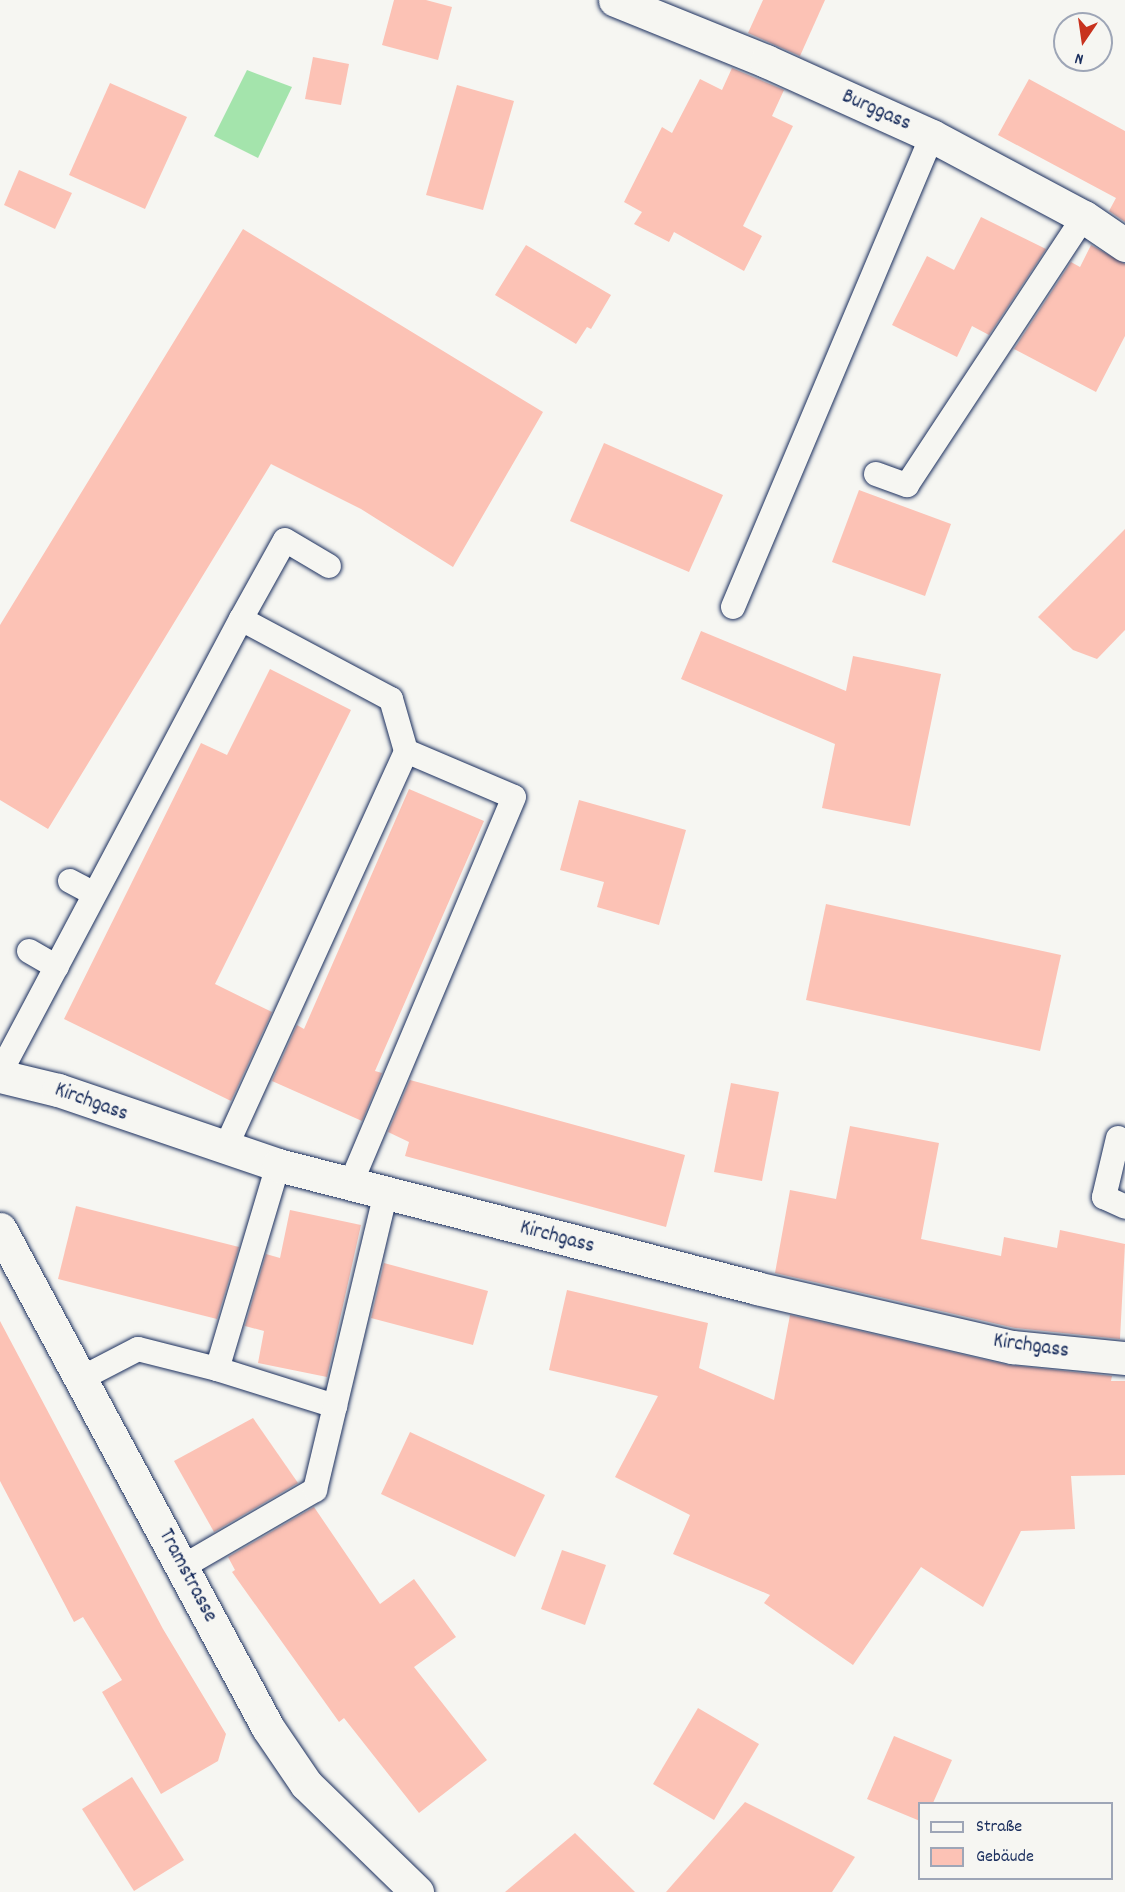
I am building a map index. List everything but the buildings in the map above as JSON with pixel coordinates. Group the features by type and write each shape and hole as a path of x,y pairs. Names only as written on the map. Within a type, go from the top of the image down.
{"street":[{"name":"Burggass","path":"615,0 766,61 932,136 1084,218 1125,245"},
{"name":"Kirchgass","path":"0,1075 58,1090 225,1149 278,1165 756,1288 1000,1344 1125,1358"},
{"name":"Tramstrasse","path":"0,1229 268,1728 306,1784 417,1892"}],"lane":[{"path":"733,607 932,136"},
{"path":"876,474 907,485 1084,218"},
{"path":"0,1075 94,894 285,540 329,566"},
{"path":"225,1149 406,751 391,699 241,619"},
{"path":"351,1183 514,797 406,751"},
{"path":"70,881 94,894"},
{"path":"29,951 57,967"},
{"path":"1118,1138 1104,1197 1125,1207"},
{"path":"217,1369 278,1165"},
{"path":"182,1567 315,1490 386,1192"},
{"path":"82,1378 138,1349 217,1369 335,1406"}],"green space":[{"path":"247,70 292,87 258,158 214,136"}]}
